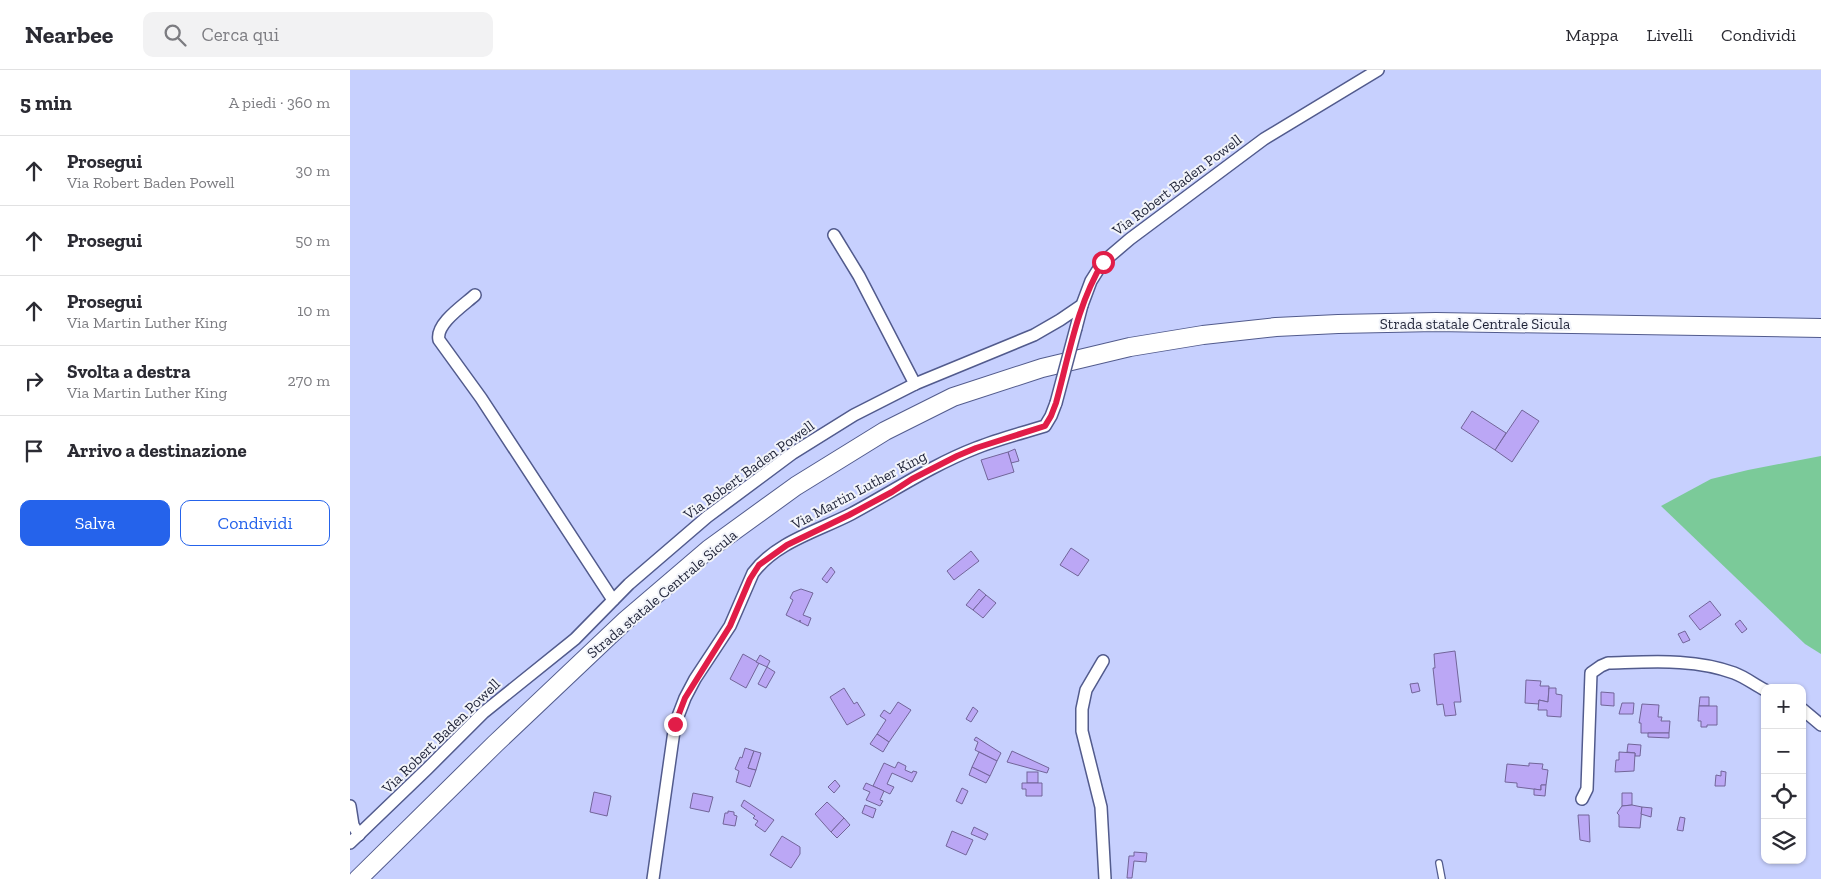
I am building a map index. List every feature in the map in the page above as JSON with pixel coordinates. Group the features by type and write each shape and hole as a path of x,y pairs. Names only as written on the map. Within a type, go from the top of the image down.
{"main road":[{"name":"Strada statale Centrale Sicula","path":"358,879 626,620 710,549 796,486 885,431 953,397 1042,368 1130,347 1203,335 1276,327 1436,322 1821,328"}],"street":[{"name":"Via Robert Baden Powell","path":"354,839 483,713 575,639 629,584 706,517 793,453 854,415 915,384 1034,335 1082,304 1091,281 1103,262 1130,239 1264,139 1378,70"},
{"path":"834,235 859,276 915,384"},
{"path":"475,295 444,324 438,332 439,340 481,398 613,600"},
{"name":"Via Martin Luther King","path":"652,879 675,724 685,698 730,626 750,579 759,565 787,545 849,515 957,456 1045,426 1056,403 1082,304"},
{"path":"1103,661 1086,690 1082,709 1082,731 1101,807 1105,879"},
{"path":"1582,799 1587,789 1591,673 1601,666 1608,664 1667,662 1698,664 1734,673 1761,688"},
{"path":"1806,712 1821,725"},
{"path":"350,806 354,839"}],"lane":[{"path":"1439,863 1442,879"}],"green space":[{"path":"1821,456 1821,654 1805,644 1661,506 1711,479"}],"building":[{"path":"1522,410 1539,421 1512,462 1495,450"},
{"path":"1472,411 1506,433 1495,450 1461,428"},
{"path":"1015,449 1019,461 1011,463 1008,452"},
{"path":"1008,452 1014,472 988,480 981,460"},
{"path":"1071,548 1089,560 1078,576 1060,565"},
{"path":"971,551 979,561 954,580 947,571"},
{"path":"831,567 835,572 827,583 822,579"},
{"path":"801,589 813,593 803,615 811,618 808,626 786,615 793,600 790,598 793,592"},
{"path":"979,589 986,595 973,610 966,605"},
{"path":"986,595 996,603 983,618 973,610"},
{"path":"1710,601 1721,615 1700,630 1689,616"},
{"path":"1740,620 1747,629 1742,633 1735,624"},
{"path":"1685,631 1690,640 1683,643 1678,634"},
{"path":"1455,651 1461,702 1454,702 1456,715 1445,716 1443,704 1437,705 1433,668 1435,668 1434,654"},
{"path":"743,654 759,663 746,688 730,679"},
{"path":"760,655 770,661 767,667 756,662"},
{"path":"767,667 775,672 766,688 758,684"},
{"path":"1526,680 1541,681 1540,686 1549,686 1548,702 1539,700 1539,704 1525,703"},
{"path":"1418,683 1420,691 1412,693 1410,684"},
{"path":"844,688 854,704 857,702 865,715 847,725 830,697"},
{"path":"1549,688 1556,688 1556,694 1562,695 1561,717 1547,716 1547,710 1538,710 1539,700 1548,702"},
{"path":"1601,692 1614,693 1614,706 1601,705"},
{"path":"1700,697 1709,697 1709,706 1699,706"},
{"path":"898,702 911,710 889,742 877,734 886,720 880,716 884,710 890,714"},
{"path":"1622,703 1634,703 1633,714 1619,714"},
{"path":"1642,704 1659,705 1658,717 1662,717 1661,721 1670,721 1669,733 1641,733 1641,723 1639,723"},
{"path":"1699,706 1717,706 1717,725 1701,727 1701,721 1698,721"},
{"path":"973,707 978,711 971,722 966,719"},
{"path":"1648,733 1669,733 1669,738 1648,737"},
{"path":"877,734 889,742 883,752 870,744"},
{"path":"976,737 1001,753 997,761 975,750 978,742 974,740"},
{"path":"1628,744 1641,745 1640,756 1627,752"},
{"path":"745,748 754,751 748,768 756,770 750,787 736,782 739,771 735,769 740,757 742,758"},
{"path":"754,751 761,753 756,770 748,768"},
{"path":"1012,751 1049,768 1047,773 1007,762"},
{"path":"979,752 997,761 990,776 972,767"},
{"path":"1619,752 1635,753 1634,771 1615,772 1616,760 1619,760"},
{"path":"898,762 906,766 905,770 912,773 913,771 917,772 912,782 892,773 887,784 894,787 890,794 873,786 884,763 895,768"},
{"path":"1529,763 1543,764 1542,769 1548,770 1546,785 1541,785 1541,790 1517,787 1517,783 1505,782 1507,764 1529,766"},
{"path":"972,767 990,776 986,783 969,775"},
{"path":"1721,771 1726,772 1725,786 1715,786 1716,775 1721,776"},
{"path":"1027,772 1038,772 1038,783 1027,783"},
{"path":"835,780 840,786 834,793 828,787"},
{"path":"866,783 884,791 880,800 883,801 880,806 866,800 870,792 863,789"},
{"path":"1022,783 1042,783 1042,796 1026,796 1026,789 1022,789"},
{"path":"1541,785 1546,785 1545,796 1534,795 1534,789 1541,790"},
{"path":"962,788 968,791 962,804 956,801"},
{"path":"594,792 611,796 607,816 590,812"},
{"path":"693,793 713,797 709,812 690,808"},
{"path":"1622,793 1632,793 1632,805 1622,806"},
{"path":"744,800 774,820 765,832 755,825 758,821 753,818 755,816 741,806"},
{"path":"827,802 844,818 831,832 815,814"},
{"path":"865,805 876,809 873,818 862,813"},
{"path":"1622,806 1642,807 1640,828 1619,827 1619,815 1617,813"},
{"path":"1642,807 1652,808 1651,817 1641,814"},
{"path":"728,811 734,812 734,815 737,816 735,826 723,824 725,813 728,813"},
{"path":"1578,815 1589,815 1590,842 1580,840"},
{"path":"1680,817 1685,818 1683,831 1677,830"},
{"path":"844,818 850,825 837,838 831,832"},
{"path":"974,827 988,834 985,840 971,834"},
{"path":"952,831 973,840 966,855 946,846"},
{"path":"782,836 800,847 800,854 791,868 770,855"},
{"path":"1134,852 1147,853 1146,862 1134,861 1132,878 1127,878 1129,856 1134,856"}],"route":[{"path":"675,724 695,679 730,626 750,579 759,565 799,538 849,515 957,456 1045,426 1056,403 1082,304 1091,281 1103,262"}]}
